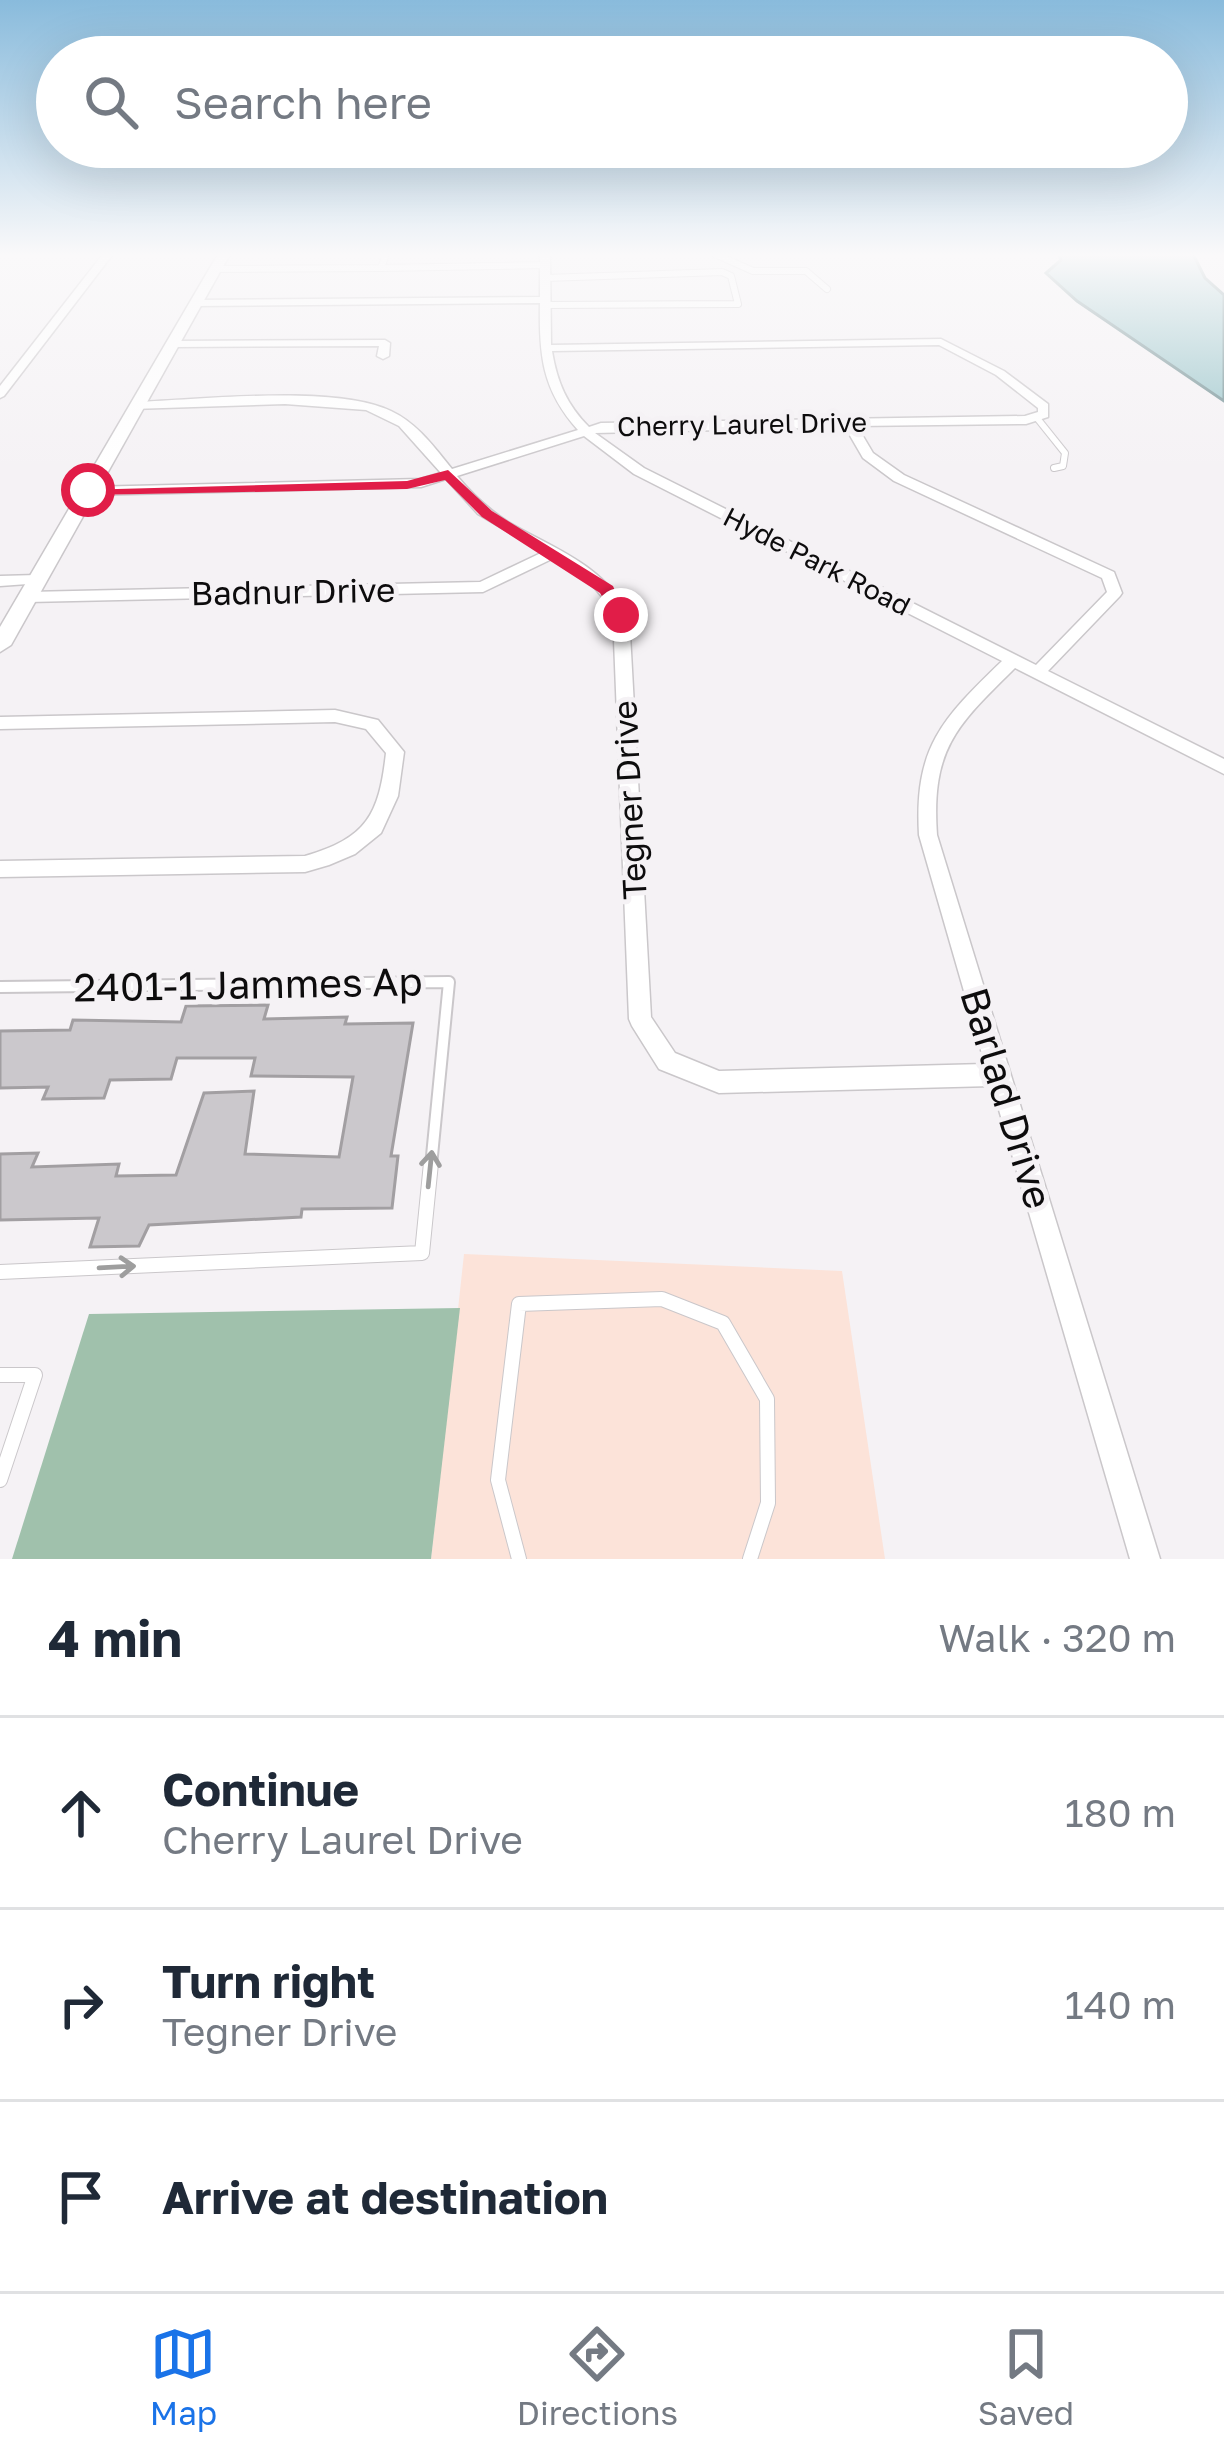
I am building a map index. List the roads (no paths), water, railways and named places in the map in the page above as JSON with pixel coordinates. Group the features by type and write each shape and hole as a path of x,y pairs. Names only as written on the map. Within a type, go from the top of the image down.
{"street":[{"path":"0,394 52,327"},
{"path":"0,645 182,327"},
{"name":"Hyde Park Road","path":"546,327 550,385 584,432 639,471 1224,767"},
{"path":"546,348 941,342 1021,387 1041,416"},
{"path":"172,344 385,343 383,356"},
{"name":"Tegner Drive","path":"136,406 366,406 407,425 487,514 607,590 621,615 640,1019 650,1042 667,1061 718,1082 1000,1075"},
{"name":"Cherry Laurel Drive","path":"88,490 407,485 601,427 1041,416"},
{"path":"849,423 868,455 899,478 1109,575 1115,593 1037,673"},
{"name":"Badnur Drive","path":"0,580 32,588 483,587 551,554"},
{"name":"Barlad Drive","path":"1012,660 944,731 926,776 928,835 1145,1559"},
{"path":"0,723 356,718 388,737 395,752 394,775 380,825 337,856 305,864 0,869"}],"lane":[{"path":"1041,416 1066,453 1063,466 1054,468"},
{"name":"2401-1 Jammes Ap","path":"0,987 449,982 422,1253 0,1272"},
{"path":"520,1559 498,1480 518,1304 662,1299 723,1323 767,1399 768,1504 749,1559"},
{"path":"0,1376 35,1376 0,1480"}],"water":[{"path":"1115,327 1224,327 1224,401"}]}
